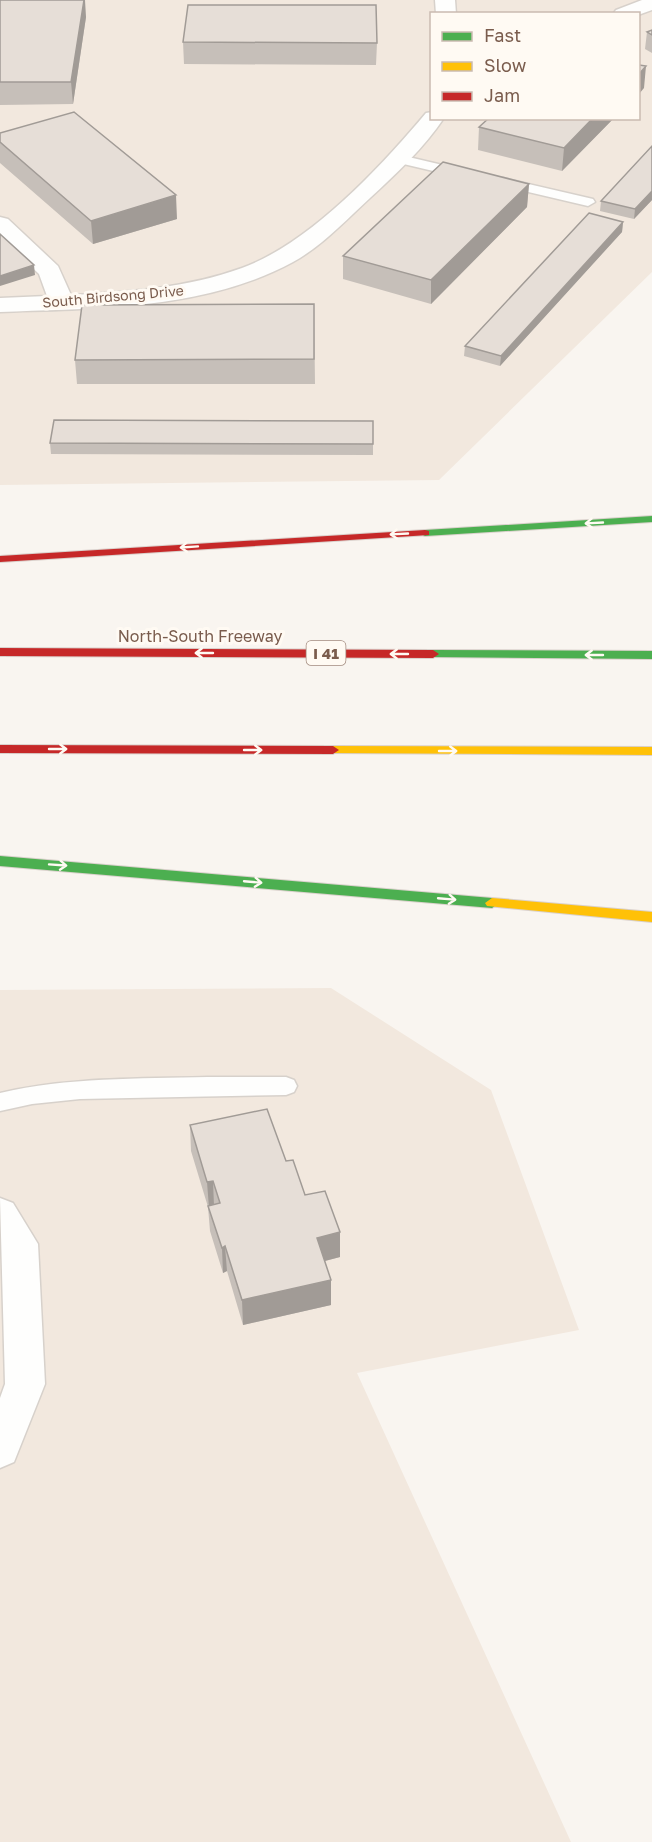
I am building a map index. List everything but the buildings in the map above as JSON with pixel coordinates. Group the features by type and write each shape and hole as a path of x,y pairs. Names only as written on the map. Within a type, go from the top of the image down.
{"highway":[{"path":"0,559 652,519"},
{"name":"North-South Freeway","path":"0,652 652,655"},
{"path":"0,748 652,752"},
{"path":"0,861 652,917"}],"street":[{"path":"628,12 652,3"},
{"name":"South Birdsong Drive","path":"0,305 175,292 254,271 309,242 400,159 432,120"},
{"path":"0,224 50,271 62,302"},
{"path":"0,1450 25,1384 10,1229"}],"lane":[{"path":"400,159 588,202"},
{"path":"0,1102 28,1094 76,1090 223,1085 286,1086"}],"shaded area":[{"path":"0,0 652,0 652,272 439,480 0,485"},
{"path":"331,988 491,1090 579,1330 357,1373 571,1842 0,1842 0,990"}],"traffic: fast":[{"path":"425,533 652,519"},
{"path":"433,654 652,655"},
{"path":"0,861 492,903"}],"traffic: slow":[{"path":"333,750 652,751"},
{"path":"492,903 652,917"}],"traffic: jam":[{"path":"0,559 425,533"},
{"path":"0,652 433,654"},
{"path":"0,749 333,750"}]}
